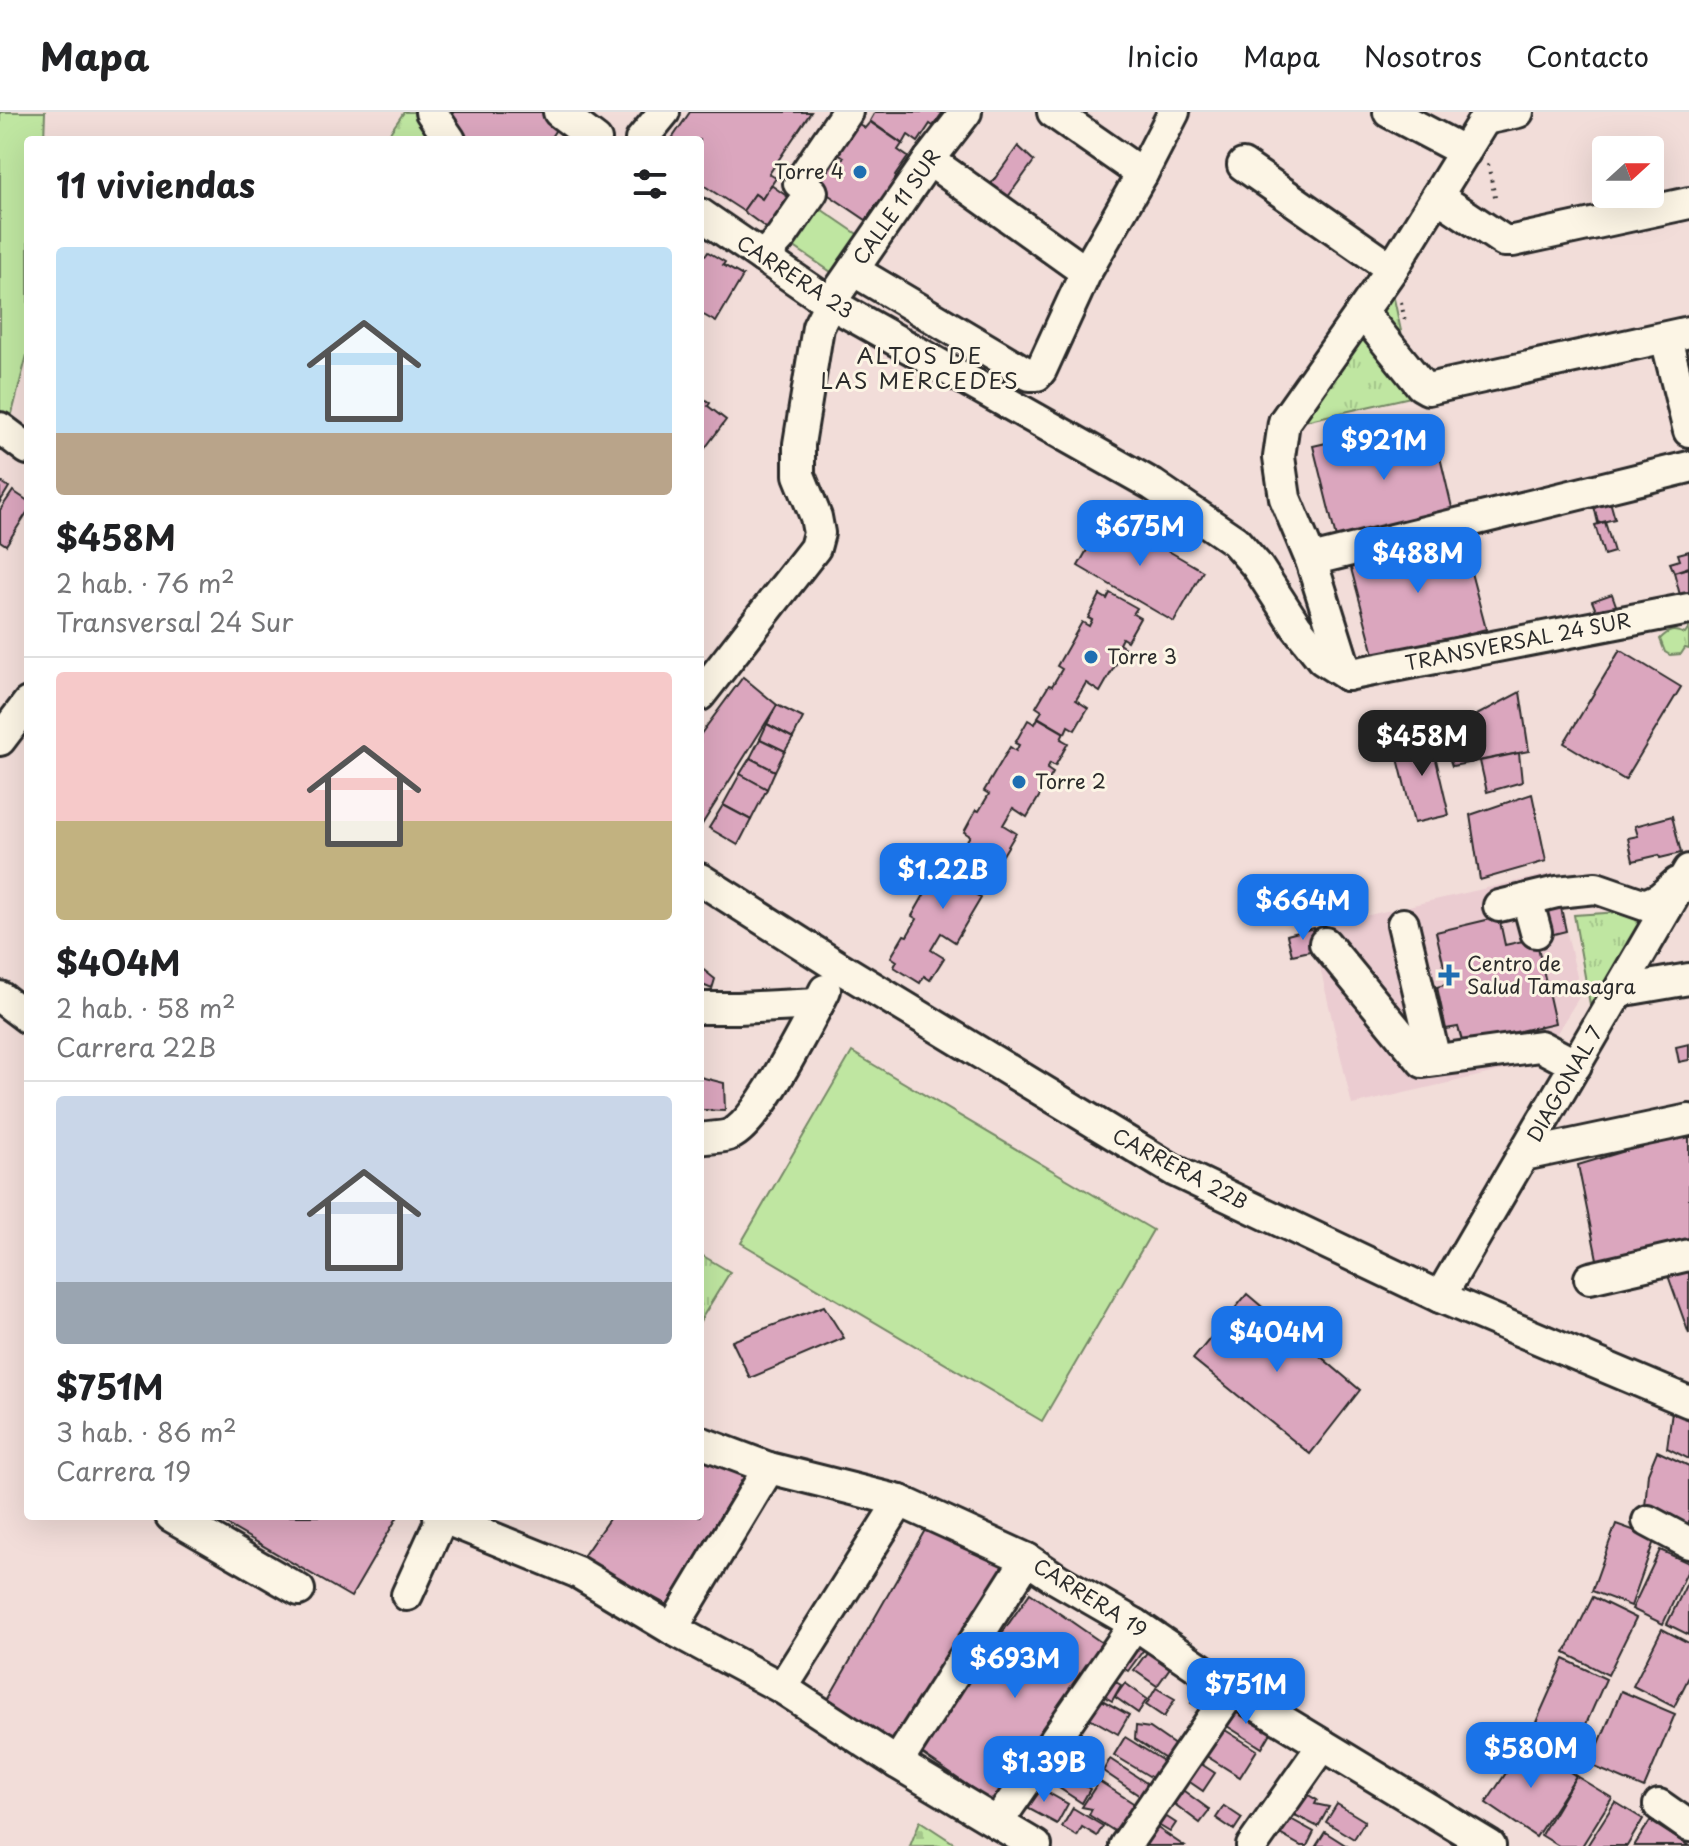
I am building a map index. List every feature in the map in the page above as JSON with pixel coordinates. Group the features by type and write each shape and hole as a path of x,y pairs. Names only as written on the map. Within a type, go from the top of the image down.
{"street":[{"path":"431,112 447,136"},
{"path":"559,112 591,136"},
{"path":"644,136 664,112"},
{"path":"763,257 812,192 799,183 847,112"},
{"name":"CALLE 11 SUR","path":"704,690 815,548 819,533 799,475 799,444 818,327 830,303 966,112"},
{"path":"1053,112 1142,174"},
{"path":"853,270 1030,375 1037,375 1086,272 1174,112"},
{"path":"1389,112 1480,127 1518,112"},
{"path":"1347,675 1311,560 1285,498 1279,457 1284,422 1392,269 1480,127"},
{"path":"929,160 1086,272"},
{"path":"1243,165 1392,269"},
{"path":"1437,196 1504,241 1689,203"},
{"name":"CARRERA 23","path":"704,217 830,303 1153,485 1235,541 1257,566 1296,626 1322,659 1347,675"},
{"path":"1362,312 1421,385 1428,389 1677,335 1689,431"},
{"path":"0,428 24,446"},
{"path":"1311,560 1689,467"},
{"name":"TRANSVERSAL 24 SUR","path":"1347,675 1689,609"},
{"path":"0,740 24,708"},
{"path":"1536,932 1513,902 1557,892 1596,888 1645,905 1660,898 1689,870"},
{"name":"DIAGONAL 7","path":"1440,1297 1689,870"},
{"name":"CARRERA 22B","path":"704,882 1175,1171 1440,1297 1687,1399"},
{"path":"1403,924 1435,1060"},
{"path":"1325,943 1423,1062 1540,1046 1576,1065"},
{"path":"704,1138 731,1135 751,1118 786,1062 837,966"},
{"path":"1619,991 1689,979"},
{"path":"0,997 24,1015"},
{"path":"704,1008 818,1004"},
{"path":"1524,1155 1689,1120"},
{"path":"1590,1278 1689,1255"},
{"name":"CARRERA 19","path":"704,1444 769,1468 900,1501 1027,1559 1135,1624 1232,1690 1490,1846"},
{"path":"672,1629 769,1468"},
{"path":"782,1688 900,1501"},
{"path":"178,1520 299,1590"},
{"path":"407,1595 439,1520"},
{"path":"447,1520 577,1572 672,1629 782,1688 897,1763 1036,1846"},
{"path":"1648,1521 1689,1543"},
{"path":"897,1763 1027,1559"},
{"path":"997,1823 1135,1624"},
{"path":"1125,1846 1232,1690"},
{"path":"1252,1846 1323,1745"},
{"path":"1659,1805 1689,1826"}],"path":[{"path":"1480,127 1504,241"}],"shaded area":[{"name":"Centro de Salud Tamasagra","path":"1553,873 1581,994 1539,1062 1352,1105 1316,950 1291,955 1286,934"}],"green space":[{"path":"0,112 45,112 44,136 24,136 24,367 7,433 0,428"},
{"path":"404,112 427,112 443,136 388,136"},
{"path":"809,201 866,240 840,278 784,240"},
{"path":"1390,280 1415,396 1296,423"},
{"path":"1689,628 1689,649 1685,648 1681,654 1665,652 1660,639 1671,631 1685,634"},
{"path":"1652,910 1591,1010 1574,915"},
{"path":"852,1052 1153,1230 1042,1421 741,1243"},
{"path":"704,1256 730,1272 704,1314"},
{"path":"920,1821 958,1846 910,1846"}],"building":[{"path":"449,112 549,112 559,125 552,136 465,136"},
{"path":"690,112 811,112 769,174 776,178 762,199 755,194 743,211 704,186 704,136 674,136"},
{"path":"875,112 943,112 918,142 908,135 903,144 870,121"},
{"name":"Torre 4","path":"856,122 865,128 870,122 902,144 898,150 908,157 880,206 877,204 866,220 814,185 827,156 839,164 844,157 832,149"},
{"path":"1018,146 1034,161 1005,201 986,191"},
{"path":"771,185 798,204 777,236 743,211 755,194 762,199"},
{"path":"708,252 743,276 716,322 704,315 704,254"},
{"path":"704,399 710,403 708,406 726,420 704,450"},
{"path":"1431,419 1454,516 1338,546 1313,446"},
{"path":"0,481 9,487 0,502"},
{"path":"13,491 24,498 24,517 6,545 0,541 0,510"},
{"path":"1610,501 1615,519 1598,523 1594,506"},
{"path":"1108,509 1120,516 1117,521 1203,571 1174,622 1078,566"},
{"path":"1605,522 1614,552 1604,555 1595,525"},
{"path":"1460,531 1486,629 1375,658 1349,561"},
{"path":"1689,551 1689,567 1674,572 1670,563 1680,560 1678,554"},
{"path":"1689,568 1689,596 1681,599 1674,572"},
{"name":"Torre 3","path":"1110,593 1137,608 1133,614 1140,618 1127,641 1122,638 1119,644 1125,648 1100,692 1086,683 1076,700 1088,708 1075,730 1068,726 1065,733 1038,717 1042,711 1036,707 1062,669 1057,666 1082,622 1089,626 1092,620 1088,618 1100,595 1107,599"},
{"path":"1612,594 1618,611 1599,618 1592,601"},
{"path":"1620,650 1681,687 1625,780 1564,743"},
{"path":"743,677 777,705 704,821 704,730"},
{"path":"1520,692 1529,751 1452,766 1441,734"},
{"path":"777,705 803,718 793,738 767,724"},
{"name":"Torre 2","path":"1038,718 1064,733 1061,739 1068,743 1055,766 1050,763 1047,769 1053,773 1027,817 1013,808 1003,825 1016,833 1003,855 996,851 992,858 966,842 970,836 964,832 989,794 984,791 1010,747 1016,751 1019,745 1015,743 1028,720 1035,724"},
{"path":"767,724 793,738 785,751 760,739"},
{"path":"1430,734 1449,815 1414,823 1394,742"},
{"path":"760,739 785,751 775,771 750,758"},
{"path":"1519,753 1522,782 1487,792 1480,761"},
{"path":"750,758 775,771 767,789 740,774"},
{"path":"740,774 767,789 751,820 723,805"},
{"path":"1532,794 1546,861 1480,880 1470,815"},
{"path":"723,805 751,820 738,845 709,828"},
{"path":"1672,816 1681,853 1633,861 1628,838 1638,836 1635,826"},
{"path":"966,843 992,858 988,864 995,868 982,891 978,888 975,894 981,898 955,942 941,933 931,950 944,958 930,980 924,976 920,983 894,967 897,961 891,957 917,919 912,916 937,872 944,876 947,870 943,868 956,845 962,849"},
{"path":"1560,903 1566,931 1546,936 1540,907"},
{"name":"Centro de Salud Tamasagra","path":"1499,917 1505,945 1536,938 1555,1023 1463,1044 1458,1027 1446,1029 1437,987 1448,984 1436,932"},
{"path":"1314,928 1319,949 1292,955 1287,935"},
{"path":"704,970 715,979 712,989 704,986"},
{"path":"1689,1044 1689,1060 1679,1062 1676,1047"},
{"path":"704,1078 724,1083 725,1111 704,1110"},
{"path":"1689,1132 1689,1250 1599,1269 1578,1165"},
{"path":"1689,1263 1689,1334 1666,1270"},
{"path":"1247,1294 1360,1390 1310,1454 1193,1359"},
{"path":"824,1306 844,1338 750,1378 732,1341"},
{"path":"1672,1411 1689,1420 1689,1459 1667,1448"},
{"path":"1657,1451 1689,1466 1689,1527 1645,1507 1648,1473"},
{"path":"704,1458 747,1472 667,1605 582,1558 608,1520 704,1520"},
{"path":"219,1520 396,1520 351,1597"},
{"path":"1616,1524 1655,1538 1631,1606 1592,1591"},
{"path":"925,1530 1011,1567 898,1742 823,1708"},
{"path":"1660,1550 1689,1563 1663,1624 1632,1609"},
{"path":"1689,1579 1689,1635 1667,1624"},
{"path":"1030,1593 1111,1649 999,1807 919,1752"},
{"path":"1593,1597 1636,1618 1608,1675 1565,1653"},
{"path":"1662,1629 1689,1643 1689,1677 1674,1707 1633,1686"},
{"path":"1131,1638 1145,1648 1128,1671 1114,1662"},
{"path":"1148,1651 1174,1662 1157,1686 1134,1670"},
{"path":"1564,1659 1606,1679 1571,1758 1529,1738"},
{"path":"1102,1674 1121,1685 1112,1701 1093,1690"},
{"path":"1195,1680 1221,1689 1206,1712 1191,1703 1198,1691 1191,1686"},
{"path":"1125,1683 1147,1699 1138,1713 1115,1697"},
{"path":"1156,1688 1175,1699 1164,1717 1146,1705"},
{"path":"1621,1691 1675,1714 1644,1788 1590,1765"},
{"path":"1091,1694 1129,1715 1118,1734 1081,1713"},
{"path":"1229,1705 1272,1731 1262,1748 1219,1721"},
{"path":"1217,1725 1257,1750 1240,1777 1200,1752"},
{"path":"1136,1726 1150,1728 1182,1750 1173,1764 1135,1739"},
{"path":"1125,1737 1165,1762 1154,1779 1114,1755"},
{"path":"1068,1739 1081,1744 1091,1739 1093,1743 1077,1764 1061,1757"},
{"path":"1526,1743 1576,1776 1536,1837 1486,1803"},
{"path":"1192,1758 1215,1773 1203,1791 1181,1776"},
{"path":"1110,1759 1151,1786 1143,1798 1103,1771"},
{"path":"1062,1771 1090,1789 1082,1803 1053,1784"},
{"path":"1576,1776 1612,1798 1582,1846 1559,1846 1541,1835"},
{"path":"1099,1781 1141,1808 1124,1837 1089,1815 1092,1809 1082,1807"},
{"path":"1031,1783 1068,1804 1057,1824 1020,1804"},
{"path":"1173,1783 1210,1810 1200,1823 1173,1803 1165,1814 1156,1807"},
{"path":"1303,1792 1317,1800 1315,1804 1329,1807 1318,1827 1291,1813"},
{"path":"1615,1802 1643,1819 1627,1846 1587,1846"},
{"path":"1337,1804 1365,1821 1354,1839 1326,1822"},
{"path":"1224,1806 1242,1818 1234,1830 1216,1818"},
{"path":"1073,1808 1103,1826 1097,1836 1082,1827 1077,1836 1062,1827"},
{"path":"1156,1810 1176,1823 1170,1832 1150,1820"},
{"path":"1287,1817 1314,1832 1307,1846 1301,1846 1278,1833"},
{"path":"1650,1821 1689,1846 1634,1846"},
{"path":"1150,1823 1184,1846 1135,1846"},
{"path":"1325,1832 1347,1846 1316,1846"}],"place":[{"name":"Torre 4","path":"860,172"},
{"name":"Torre 3","path":"1091,657"},
{"name":"Torre 2","path":"1019,782"},
{"name":"Centro de Salud Tamasagra","path":"1449,975"}],"district":[{"name":"ALTOS DE LAS MERCEDES","path":"920,368"}]}
